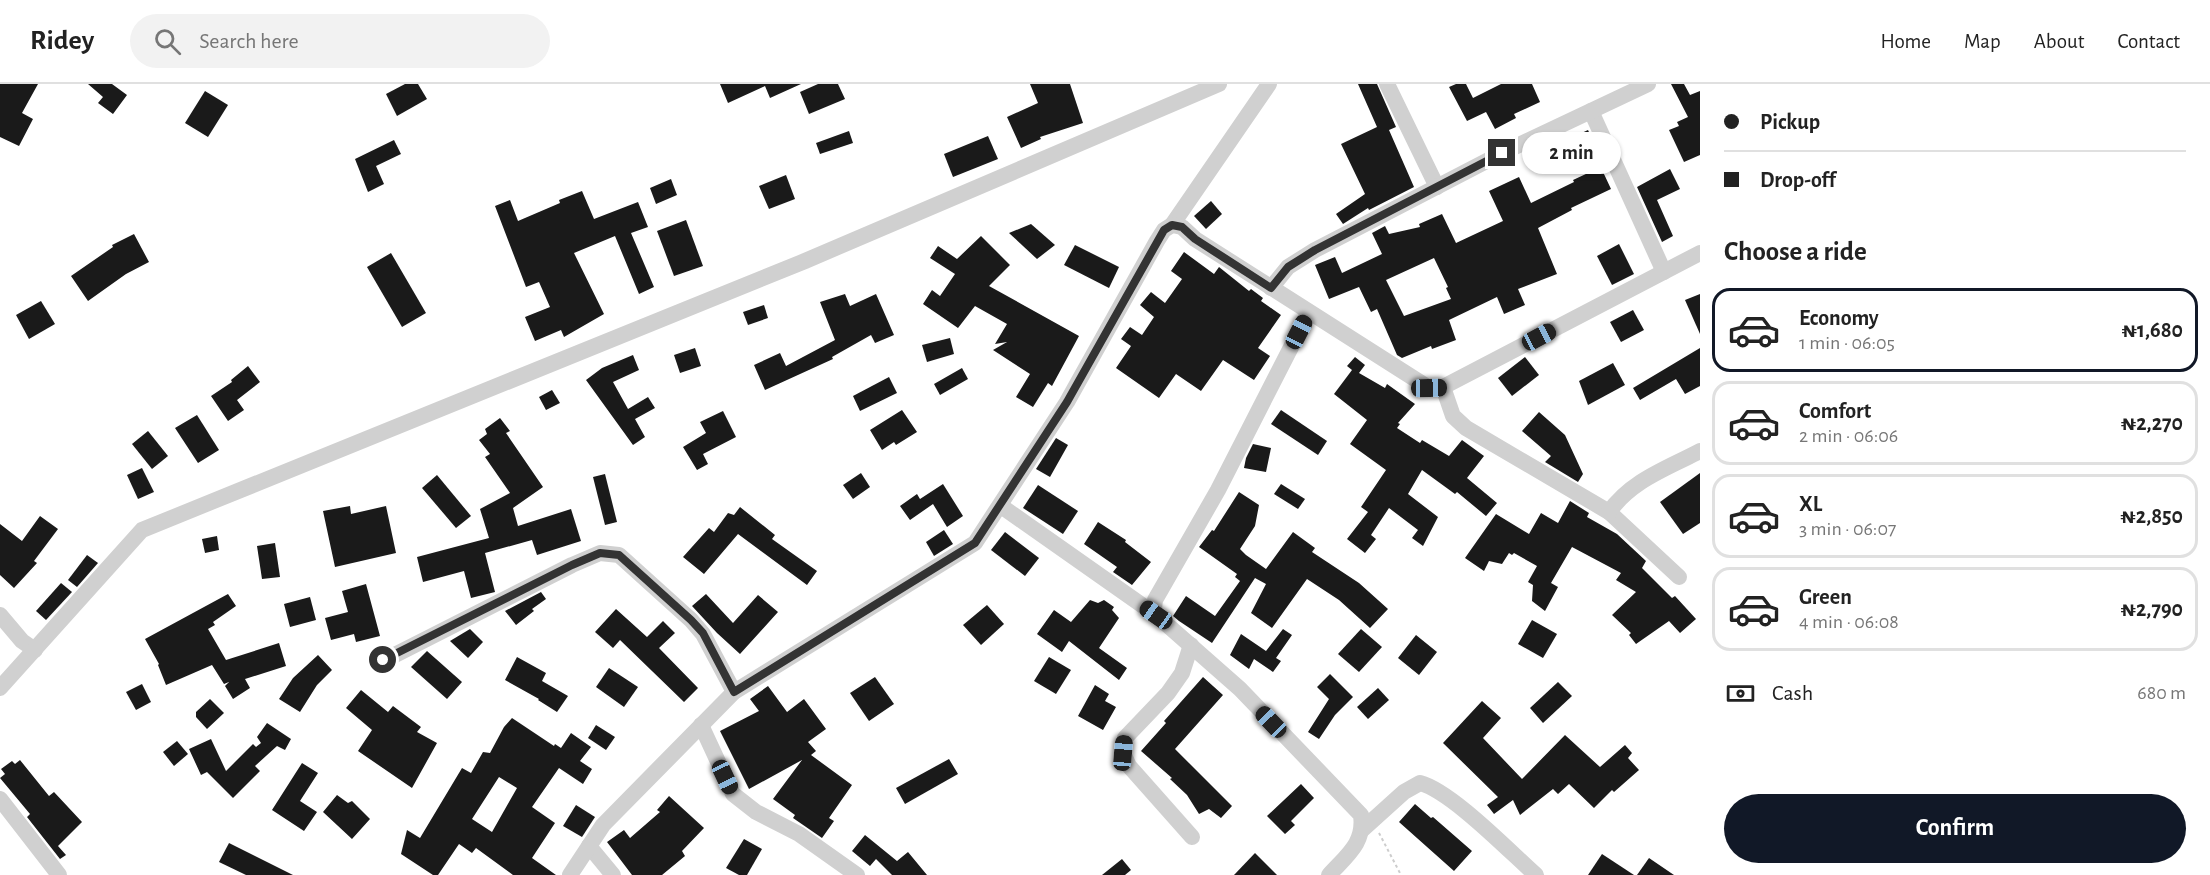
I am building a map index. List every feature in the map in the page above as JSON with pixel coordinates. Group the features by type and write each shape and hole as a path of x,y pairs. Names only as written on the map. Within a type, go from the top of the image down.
{"street":[{"path":"0,688 142,530 805,261 1219,84"},
{"path":"570,875 603,825 734,692 975,543 1067,402 1164,230 1172,225 1269,84"},
{"path":"1387,84 1437,187"},
{"path":"1271,288 1288,267 1315,250 1437,187 1648,84"},
{"path":"1591,111 1664,272"},
{"path":"1172,225 1182,227 1195,239 1429,388 1443,387 1700,253"},
{"path":"1156,615 1155,600 1218,490 1309,312"},
{"path":"1443,387 1453,416 1466,428 1609,512 1679,577"},
{"path":"1609,512 1620,497 1635,484 1700,451"},
{"path":"1001,506 1156,615 1191,645 1240,689 1361,815 1367,825"},
{"path":"383,660 600,553 619,555 703,633 734,692"},
{"path":"0,615 34,650"},
{"path":"1191,645 1182,673 1168,693 1125,738 1123,753 1129,766 1192,837"},
{"path":"701,725 733,794 756,812 799,834 857,875"},
{"path":"1329,875 1358,843 1367,825 1404,792 1420,783 1430,786 1455,803 1536,875"},
{"path":"0,799 59,875"},
{"path":"589,846 613,875"}],"path":[{"path":"1367,825 1401,875"}],"building":[{"path":"0,84 38,84 22,113 33,119 19,146 0,137"},
{"path":"88,84 112,84 127,95 113,114 98,103 103,97"},
{"path":"405,84 418,84 427,99 397,116 386,94"},
{"path":"720,84 801,84 770,98 765,86 728,103"},
{"path":"818,84 838,84 845,99 809,114 800,92"},
{"path":"1030,84 1070,84 1083,123 1040,137 1041,139 1021,148 1007,117 1038,103"},
{"path":"1358,84 1377,84 1396,127 1389,130 1414,187 1369,210 1368,208 1343,224 1336,214 1365,194 1341,144 1377,127"},
{"path":"1466,84 1473,98 1501,84 1532,84 1540,102 1514,114 1516,118 1495,129 1486,112 1467,121 1449,87"},
{"path":"1671,84 1684,84 1690,95 1700,91 1700,155 1684,162 1669,130 1679,126 1677,122 1688,117"},
{"path":"205,91 228,105 208,137 185,123"},
{"path":"1588,130 1600,157 1597,159 1611,189 1571,208 1572,210 1538,228 1557,274 1518,289 1525,305 1504,314 1497,297 1449,320 1456,340 1432,349 1431,346 1402,358 1397,355 1377,309 1371,312 1359,287 1329,299 1315,265 1335,257 1342,273 1382,254 1372,233 1385,226 1389,234 1420,227 1419,224 1442,214 1456,243 1503,221 1489,191 1519,177 1531,203 1588,173 1571,138","holes":["1434,258 1448,287 1446,288 1451,299 1404,316 1386,280"]},
{"path":"849,131 853,143 820,154 816,143"},
{"path":"988,136 998,159 953,177 944,154"},
{"path":"394,140 401,154 376,166 384,184 368,192 355,159"},
{"path":"1670,169 1680,189 1657,200 1673,236 1662,242 1637,187"},
{"path":"786,175 795,199 769,209 759,186"},
{"path":"671,179 677,195 656,204 650,188"},
{"path":"582,191 594,219 638,202 648,227 631,233 654,287 639,294 615,236 574,253 604,314 564,337 561,330 535,341 525,317 550,307 539,282 526,287 495,206 510,200 518,221"},
{"path":"1211,201 1222,214 1206,229 1194,216"},
{"path":"686,220 703,266 674,276 657,231"},
{"path":"1031,224 1055,245 1037,259 1009,233"},
{"path":"134,234 149,262 126,274 88,301 71,276 113,247 112,245"},
{"path":"981,236 1010,265 989,286 1079,336 1052,386 1048,383 1033,407 1016,397 1030,374 993,350 1007,342 995,344 1007,324 975,306 958,328 923,304 932,290 940,296 955,274 930,258 938,246 957,259"},
{"path":"1619,244 1634,274 1612,285 1597,256"},
{"path":"1075,245 1119,267 1109,288 1064,265"},
{"path":"1184,252 1214,274 1219,267 1249,291 1251,289 1263,298 1261,301 1281,315 1258,348 1270,356 1254,380 1223,360 1201,391 1176,374 1159,398 1116,368 1131,346 1121,339 1130,327 1142,335 1154,317 1140,305 1151,292 1165,303 1182,279 1171,271"},
{"path":"391,253 426,313 402,327 367,267"},
{"path":"845,294 850,306 876,294 894,335 875,343 871,335 832,357 833,359 765,390 754,365 780,353 786,366 835,340 820,302"},
{"path":"1700,294 1700,334 1685,300"},
{"path":"41,301 55,324 29,339 16,315"},
{"path":"764,305 768,318 748,325 743,312"},
{"path":"1633,310 1644,330 1621,342 1610,322"},
{"path":"950,338 954,354 927,362 922,345"},
{"path":"695,348 701,366 680,373 674,355"},
{"path":"1700,348 1700,386 1685,394 1676,379 1640,400 1633,388"},
{"path":"633,355 639,370 613,382 628,409 648,397 655,408 635,419 645,437 633,445 586,380 602,368"},
{"path":"1355,357 1365,365 1359,373 1385,388 1387,384 1415,404 1398,423 1400,424 1397,428 1420,443 1422,440 1449,456 1462,440 1484,456 1467,478 1497,503 1486,516 1457,492 1455,494 1422,470 1408,494 1438,517 1423,546 1412,538 1418,530 1389,508 1371,535 1376,539 1365,553 1347,539 1368,512 1361,507 1386,470 1350,444 1367,420 1334,394 1352,370 1347,366"},
{"path":"1525,357 1539,375 1512,396 1498,378"},
{"path":"1613,363 1625,385 1588,405 1579,381"},
{"path":"248,366 260,382 237,400 244,410 228,421 211,396 232,382 231,380"},
{"path":"962,368 968,379 940,395 934,384"},
{"path":"889,377 897,393 860,411 853,396"},
{"path":"552,390 560,403 546,410 539,397"},
{"path":"902,410 917,432 896,445 894,442 882,450 870,430"},
{"path":"1281,410 1327,441 1318,455 1271,424"},
{"path":"723,411 736,437 703,454 708,464 697,470 683,447 706,433 700,422"},
{"path":"1539,412 1565,435 1583,474 1578,482 1545,462 1551,456 1522,431"},
{"path":"197,415 219,450 198,463 175,428"},
{"path":"500,418 510,431 506,433 543,487 513,508 518,526 571,509 581,541 537,555 532,540 485,553 495,592 471,598 464,571 423,582 417,557 489,538 480,509 510,493 485,457 490,454 479,440 487,434 485,429"},
{"path":"148,431 168,456 152,469 132,444"},
{"path":"1056,438 1068,445 1050,477 1036,469"},
{"path":"1253,444 1271,448 1266,472 1244,468"},
{"path":"142,468 154,492 138,499 127,475"},
{"path":"861,473 870,487 853,499 843,485"},
{"path":"1700,473 1700,523 1683,534 1660,502"},
{"path":"605,474 617,522 605,525 593,477"},
{"path":"437,475 471,516 456,528 422,488"},
{"path":"943,484 963,516 947,527 933,504 910,520 900,506 917,494 920,499"},
{"path":"1281,484 1305,499 1298,509 1274,494"},
{"path":"1038,485 1078,511 1063,534 1023,508"},
{"path":"1239,492 1259,505 1255,526 1240,549 1246,555 1266,569 1293,532 1315,548 1312,552 1359,583 1388,609 1370,628 1339,600 1307,579 1272,628 1251,613 1266,584 1255,578 1212,643 1179,621 1173,616 1186,596 1215,616 1240,581 1235,577 1237,574 1199,547 1212,530 1214,531"},
{"path":"1570,501 1589,513 1587,517 1617,534 1646,561 1642,568 1672,598 1675,596 1696,619 1680,633 1669,621 1636,644 1629,635 1631,633 1612,615 1636,592 1616,580 1621,573 1572,547 1551,583 1558,587 1545,611 1532,601 1533,585 1528,582 1537,566 1514,553 1512,555 1509,553 1502,564 1489,561 1484,571 1465,558 1496,514 1529,534 1541,513 1558,523"},
{"path":"350,506 351,514 386,506 396,553 335,567 323,511"},
{"path":"740,507 775,535 772,539 817,571 807,585 738,534 704,574 683,557 709,528 714,532 728,513 734,515"},
{"path":"40,516 58,529 34,561 37,563 14,588 0,575 0,524 22,541"},
{"path":"1098,522 1126,540 1125,542 1151,562 1132,585 1113,572 1117,567 1084,544"},
{"path":"944,530 953,544 934,556 926,542"},
{"path":"1005,532 1039,558 1025,576 991,550"},
{"path":"217,536 219,550 205,553 202,539"},
{"path":"275,543 280,577 262,579 257,546"},
{"path":"87,555 98,563 77,587 68,580"},
{"path":"61,583 72,592 46,620 36,611"},
{"path":"366,584 380,636 356,642 354,634 331,640 325,618 348,612 342,591"},
{"path":"541,592 546,599 516,625 505,611"},
{"path":"228,594 236,606 213,622 215,625 208,629 226,660 279,643 286,666 245,679 250,688 233,699 225,686 229,682 224,684 212,665 166,685 159,664 145,639"},
{"path":"706,594 733,623 758,595 778,612 740,654 692,606"},
{"path":"310,597 316,620 290,627 284,604"},
{"path":"1090,600 1098,603 1104,600 1114,607 1112,610 1119,618 1099,648 1127,668 1119,680 1069,641 1062,652 1037,634 1054,610 1071,622"},
{"path":"987,605 1004,624 981,645 963,625"},
{"path":"616,609 647,637 663,621 675,633 659,648 698,688 684,702 620,640 613,648 595,632"},
{"path":"1532,620 1557,634 1543,658 1518,644"},
{"path":"470,629 483,642 468,658 450,641"},
{"path":"1283,629 1292,635 1276,658 1281,661 1273,672 1254,659 1249,669 1230,655 1241,634 1266,651"},
{"path":"1361,629 1382,647 1359,672 1338,654"},
{"path":"1416,635 1437,652 1419,675 1398,658"},
{"path":"427,651 462,682 447,699 411,667"},
{"path":"318,655 332,670 317,685 300,712 279,699 293,678"},
{"path":"517,657 546,673 542,681 568,696 557,712 505,680"},
{"path":"1049,657 1071,670 1056,694 1034,681"},
{"path":"609,668 638,687 624,707 596,687"},
{"path":"1330,674 1353,697 1335,715 1319,739 1308,732 1329,699 1317,687"},
{"path":"875,677 894,704 869,721 850,693"},
{"path":"1203,677 1223,695 1175,749 1232,806 1221,818 1209,809 1199,814 1187,795 1170,779 1172,778 1141,751"},
{"path":"1558,682 1572,696 1543,723 1530,708"},
{"path":"142,684 151,702 136,710 126,692"},
{"path":"1095,685 1109,694 1105,701 1116,707 1103,730 1078,716"},
{"path":"768,686 787,712 804,699 826,729 808,742 816,751 811,755 852,785 829,818 834,821 822,838 793,818 795,815 773,799 802,760 749,789 720,731 759,711 750,699"},
{"path":"1378,688 1389,700 1368,719 1357,707"},
{"path":"361,690 388,712 393,706 421,727 417,732 437,743 412,788 358,751 372,730 346,708"},
{"path":"210,699 224,713 207,729 196,717 196,712"},
{"path":"1482,701 1501,718 1483,738 1522,779 1565,735 1600,767 1625,745 1632,753 1628,758 1639,770 1614,792 1612,790 1594,808 1569,784 1558,794 1553,789 1520,815 1513,800 1494,814 1487,805 1498,797 1443,743"},
{"path":"512,718 554,746 555,744 561,748 571,733 591,747 580,761 592,769 583,784 559,768 532,807 555,823 532,858 556,875 513,875 476,848 472,853 459,844 438,875 433,875 401,854 407,830 420,838 462,768 471,773 483,752 490,753 504,727","holes":["499,777 517,788 492,832 472,819"]},
{"path":"267,723 291,739 285,750 277,746 255,766 260,771 233,798 207,772 201,775 189,749 211,739 226,771 253,744 256,747 261,743 257,737"},
{"path":"596,725 615,737 606,750 588,738"},
{"path":"177,741 188,754 174,766 163,752"},
{"path":"949,759 958,774 905,804 896,788"},
{"path":"20,760 49,796 54,792 82,822 58,846 66,855 60,859 27,817 30,814 0,778 5,774 1,769 12,761 15,764"},
{"path":"302,763 318,773 300,801 317,812 304,831 272,810"},
{"path":"1301,784 1314,798 1291,821 1295,825 1285,834 1267,816"},
{"path":"337,795 348,803 352,801 370,819 352,839 323,812"},
{"path":"669,796 704,828 682,851 685,856 662,875 632,875 607,842 624,830 630,838 660,812 657,810"},
{"path":"1415,804 1472,851 1454,871 1399,822"},
{"path":"576,805 595,817 582,837 563,826"},
{"path":"865,835 897,861 908,852 927,875 892,875 876,859 870,866 852,851"},
{"path":"744,839 762,849 747,875 739,875 726,868"},
{"path":"229,843 293,875 246,875 219,862"},
{"path":"1255,853 1277,875 1234,875"},
{"path":"1602,854 1634,875 1588,875"},
{"path":"1649,858 1674,875 1637,875"},
{"path":"1122,859 1131,870 1125,875 1102,875"}],"route":[{"path":"383,660 600,553 619,555 691,620 703,633 734,692 975,543 1067,402 1164,230 1172,225 1182,227 1195,239 1271,288 1288,267 1315,250 1502,153"}]}
